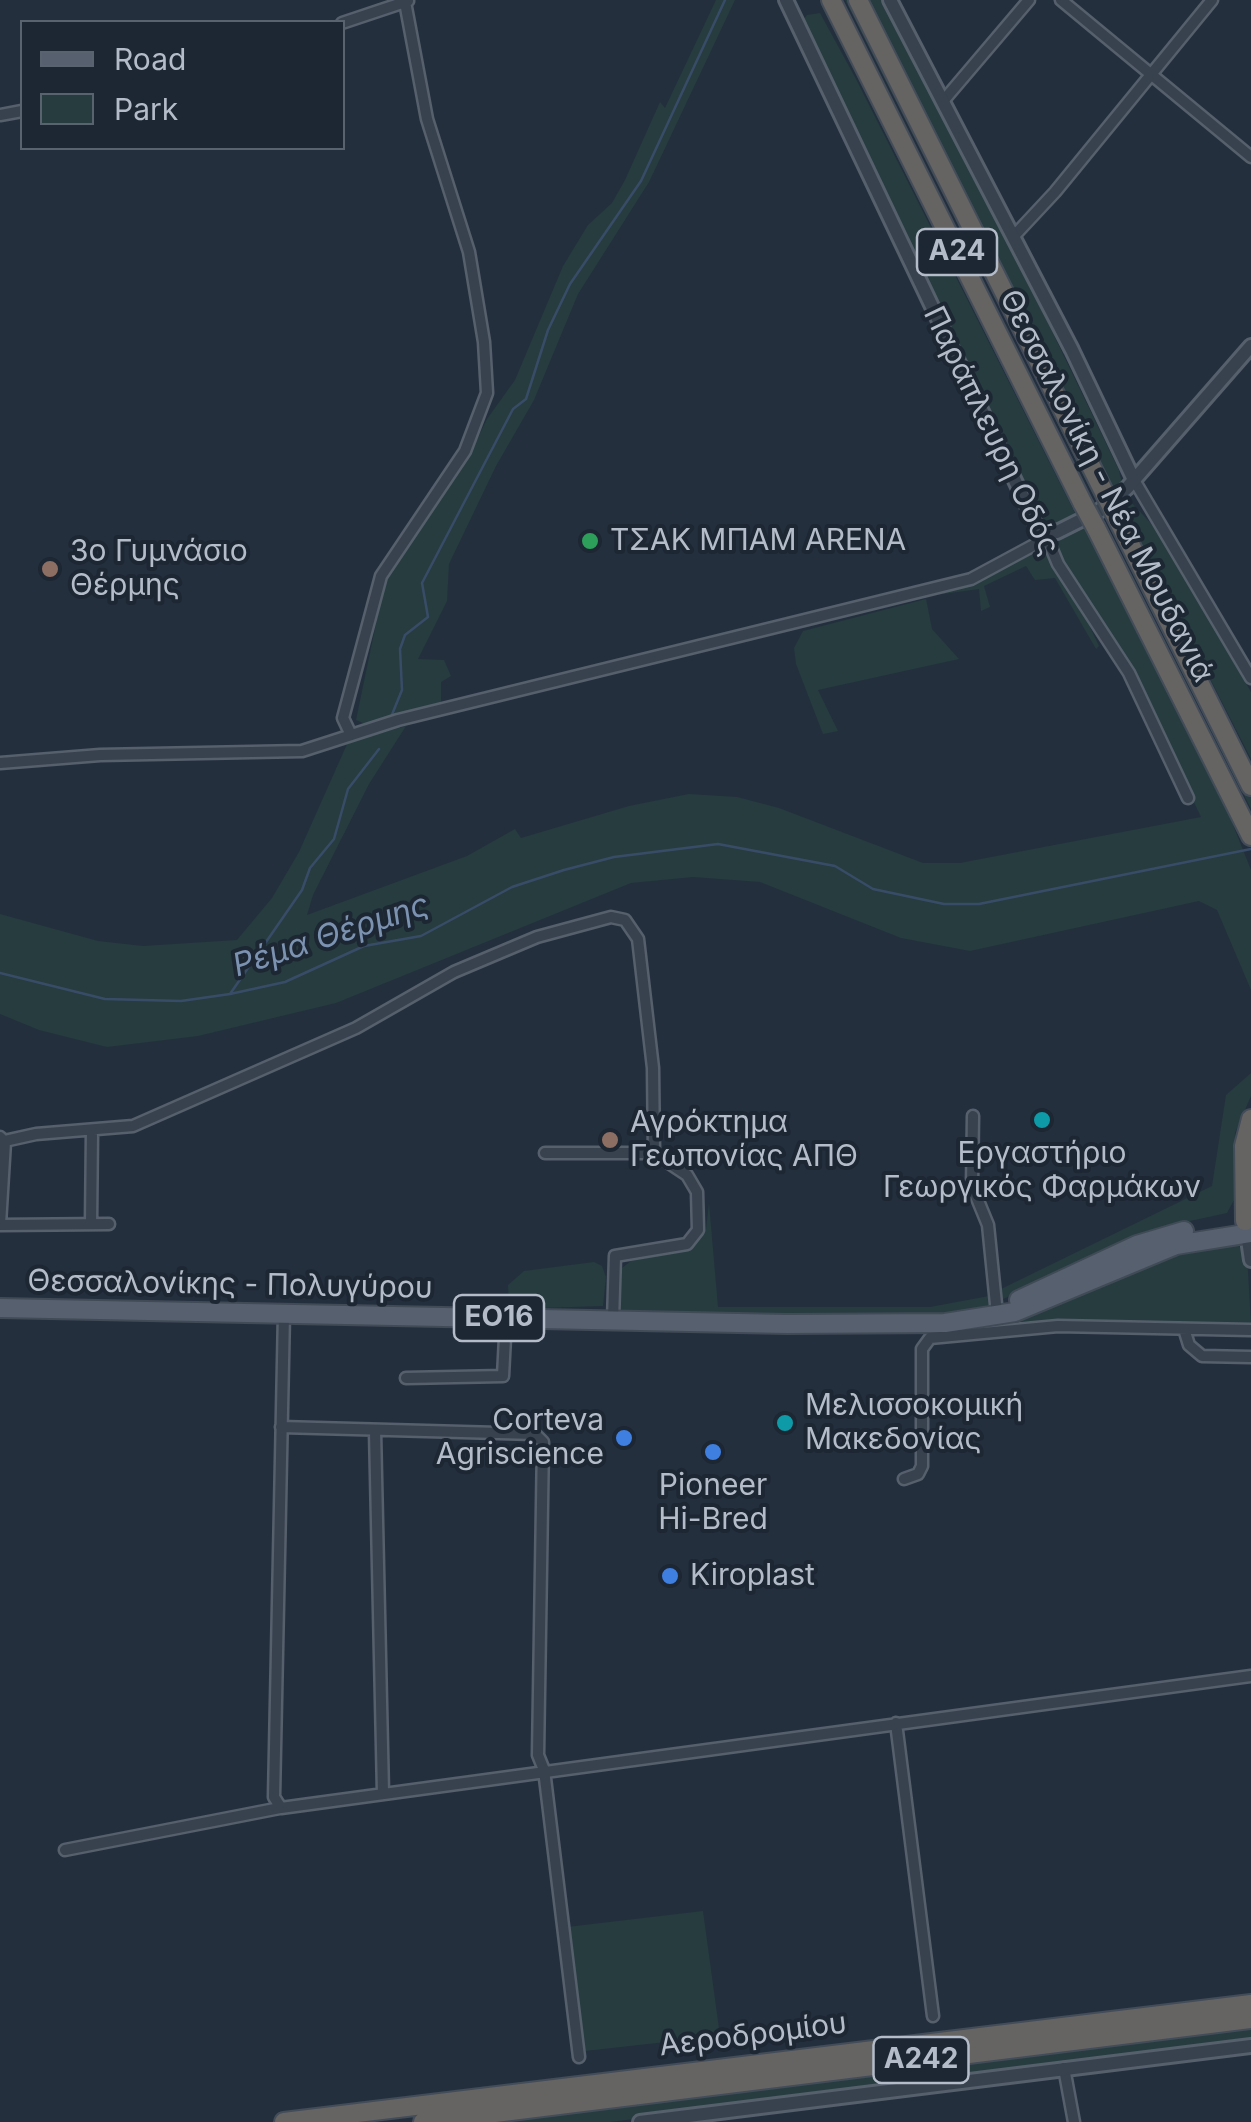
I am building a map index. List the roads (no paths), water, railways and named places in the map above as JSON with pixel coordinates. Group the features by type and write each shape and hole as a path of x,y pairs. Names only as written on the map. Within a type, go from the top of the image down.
{"highway":[{"name":"Θεσσαλονίκη - Νέα Μουδανιά","path":"831,0 1247,829"},
{"name":"Θεσσαλονίκη - Νέα Μουδανιά","path":"858,0 1251,786"},
{"path":"1248,1227 1244,1146 1251,1119"},
{"name":"Αεροδρομίου","path":"284,2122 1251,2002"},
{"name":"Αεροδρομίου","path":"423,2122 1251,2019"}],"main road":[{"name":"Θεσσαλονίκης - Πολυγύρου","path":"0,1308 902,1324 998,1314 1154,1239 1248,1227"}],"street":[{"name":"Παράπλευρη Οδός","path":"786,0 1022,502 1130,673 1188,798"},
{"path":"890,0 1134,480 1251,678"},
{"path":"944,100 1028,0"},
{"path":"1061,0 1251,157"},
{"path":"1013,236 1212,0"},
{"path":"345,22 408,1 428,120 469,252 486,355 487,394 465,451 381,576 344,718 351,735"},
{"path":"0,763 100,755 265,754 302,750 971,579 1034,545 1045,533 1057,532 1098,511 1134,480 1251,346"},
{"path":"1128,464 1150,462"},
{"path":"109,1224 0,1224 2,1140 133,1126 356,1028 454,972 537,937 596,918 625,920 638,939 653,1068 654,1153"},
{"path":"973,1116 972,1186 988,1225 998,1314"},
{"path":"91,1224 92,1132"},
{"path":"545,1154 654,1153 687,1175 698,1192 698,1230 687,1244 615,1256 613,1320"},
{"path":"1248,1227 1251,1260"},
{"path":"282,1808 274,1798 284,1312"},
{"path":"406,1378 499,1378 504,1371 506,1318"},
{"path":"904,1479 918,1474 922,1466 922,1349 930,1338 1058,1326 1251,1330"},
{"path":"1184,1329 1189,1345 1202,1356 1251,1358"},
{"path":"281,1427 535,1434 542,1442 538,1754 544,1770 578,2057"},
{"path":"375,1431 384,1793"},
{"path":"65,1850 282,1808 384,1793 1251,1676"},
{"path":"896,1723 933,2016"},
{"path":"640,2122 1251,2046"},
{"path":"1064,2068 1074,2122"}],"waterway":[{"path":"391,717 402,690 400,649 405,635 428,617 422,583 513,409 526,399 548,330 570,284 641,181 725,0"},
{"path":"230,994 302,890 310,868 334,839 348,789 379,749"},
{"name":"Ρέμα Θέρμης","path":"0,973 105,999 181,1001 230,994 285,982 364,946 421,936 512,887 564,870 614,857 718,844 835,866 873,889 944,904 979,904 1251,849"}],"place":[{"name":"ΤΣΑΚ ΜΠΑΜ ARENA","path":"590,541"},
{"name":"3ο Γυμνάσιο Θέρμης","path":"50,569"},
{"name":"Εργαστήριο Γεωργικός Φαρμάκων","path":"1042,1120"},
{"name":"Αγρόκτημα Γεωπονίας ΑΠΘ","path":"610,1140"},
{"name":"Μελισσοκομική Μακεδονίας","path":"785,1423"},
{"name":"Corteva Agriscience","path":"624,1438"},
{"name":"Pioneer Hi-Bred","path":"713,1452"},
{"name":"Kiroplast","path":"670,1576"}]}
